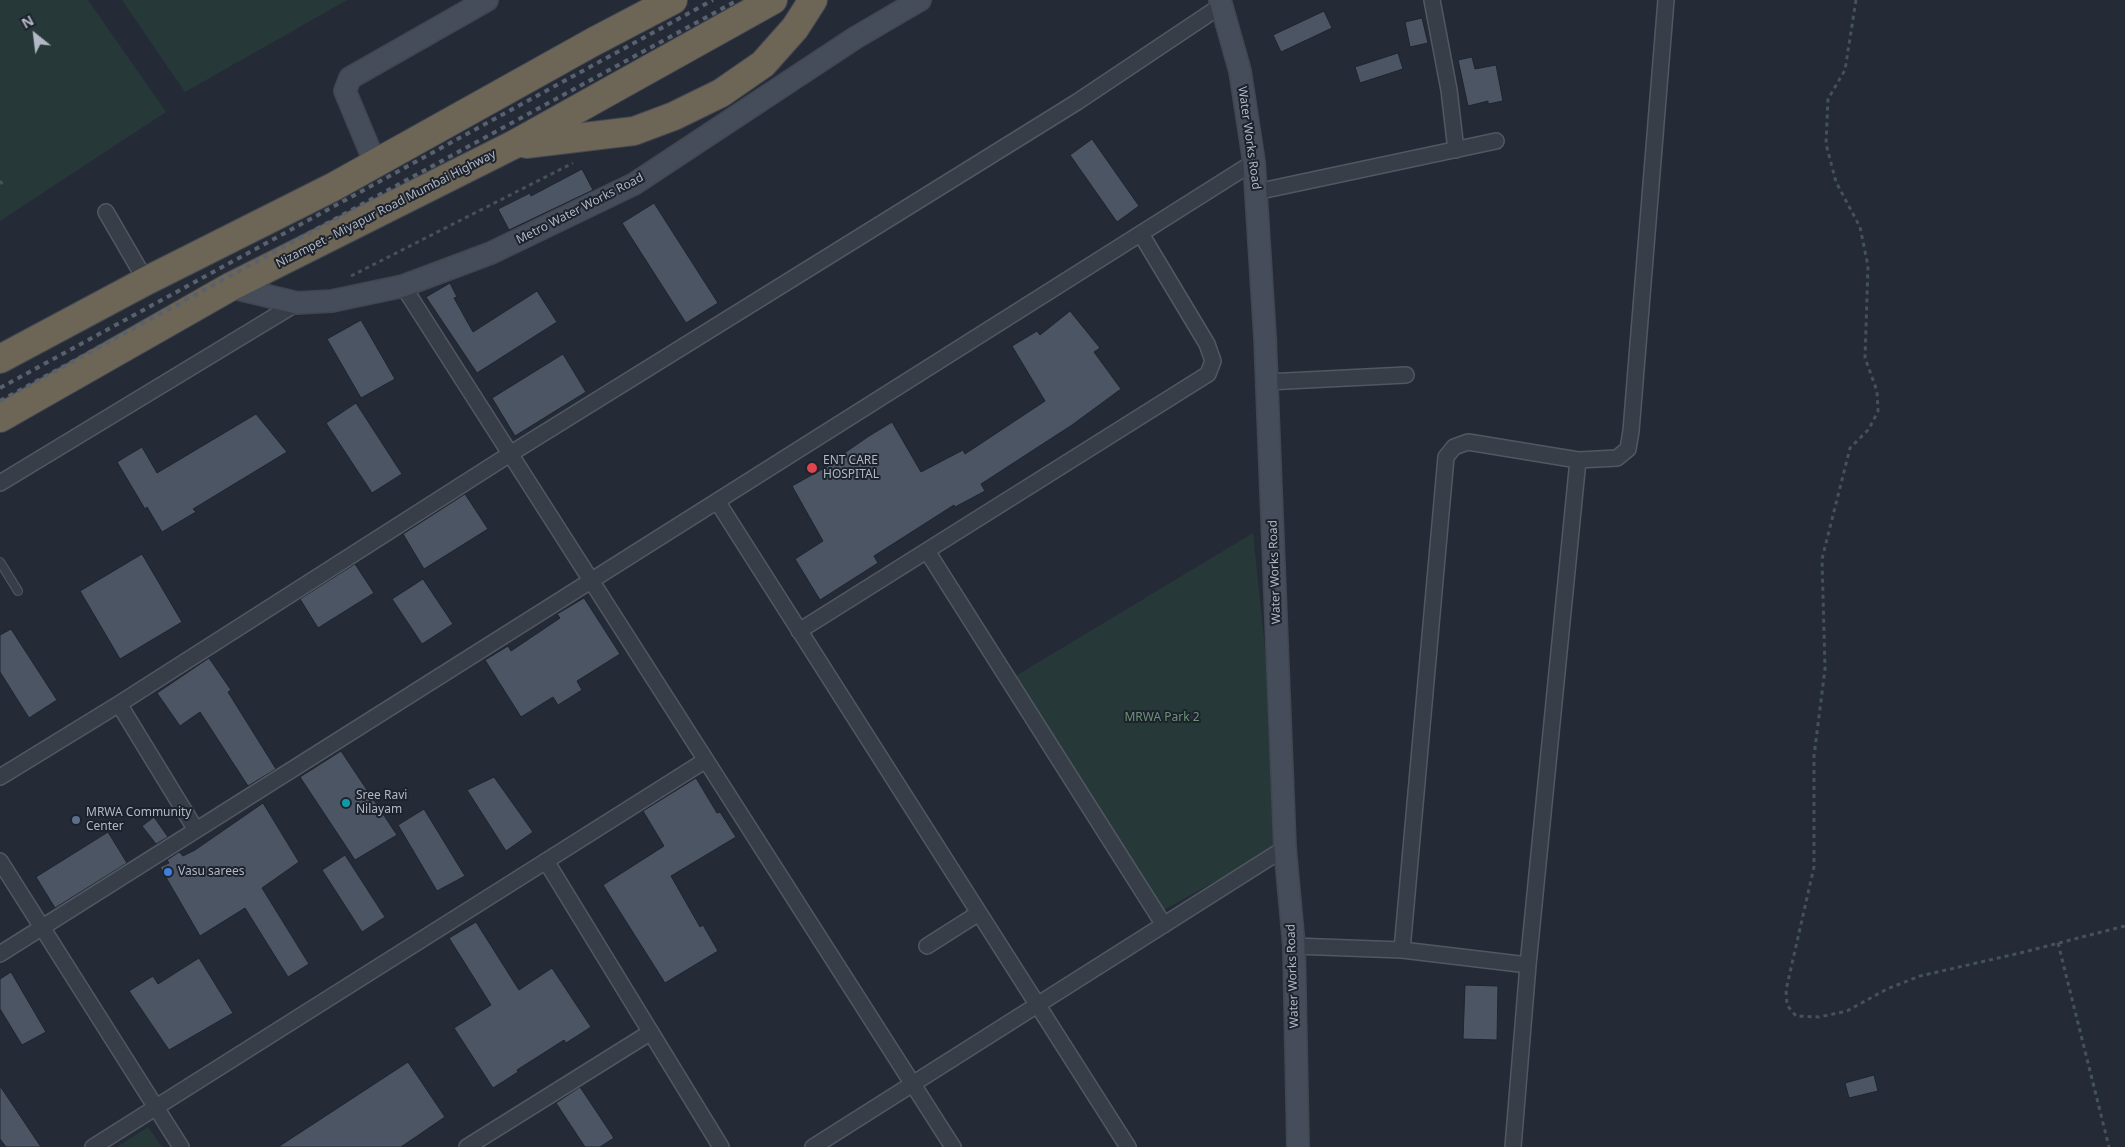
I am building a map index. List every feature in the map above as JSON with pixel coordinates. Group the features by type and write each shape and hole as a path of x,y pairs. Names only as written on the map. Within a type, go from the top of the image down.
{"highway":[{"path":"593,42 632,0"},
{"path":"0,358 333,186 593,42 673,0"},
{"name":"Nizampet - Miyapur Road Mumbai Highway","path":"0,418 230,288 512,145 773,0"},
{"path":"512,145 634,131 682,112 721,93 763,64 795,28 812,0"}],"street":[{"path":"375,163 345,91 350,78 487,0"},
{"name":"Metro Water Works Road","path":"230,288 297,303 332,302 403,286 491,253 634,184 855,38 920,0"},
{"path":"1432,0 1449,90 1456,150"},
{"path":"1402,950 1446,457 1454,447 1468,442 1578,460 1617,458 1628,448 1632,422 1666,0"},
{"path":"0,777 510,454 1077,102 1221,2"},
{"name":"Water Works Road","path":"1221,2 1240,71 1254,162 1267,382 1286,848 1294,946 1298,1147"},
{"path":"1256,192 1496,141"},
{"path":"0,954 1254,162"},
{"path":"106,212 146,281"},
{"path":"799,631 1208,374 1213,361 1207,344 1141,234"},
{"path":"403,286 953,1147"},
{"path":"0,483 297,303"},
{"path":"1267,382 1406,375"},
{"path":"1512,1147 1578,460"},
{"path":"717,501 1128,1147"},
{"path":"927,552 1164,926"},
{"path":"118,704 196,830"},
{"path":"93,1147 706,760"},
{"path":"813,1147 1286,848"},
{"path":"0,861 181,1147"},
{"path":"546,861 721,1147"},
{"path":"927,946 979,913"},
{"path":"1294,946 1402,950 1528,965"},
{"path":"467,1147 651,1032"}],"lane":[{"path":"0,562 18,591"}],"path":[{"path":"1856,0 1845,70 1828,99 1826,144 1836,182 1860,226 1868,266 1865,358 1877,391 1878,411 1869,429 1850,448 1822,559 1825,669 1814,756 1814,867 1786,990 1787,1005 1796,1016 1819,1016 1847,1012 1887,989 1920,976 2125,926"},
{"path":"0,181 3,185"},
{"path":"2058,943 2109,1147"}],"green space":[{"path":"0,0 88,0 166,112 0,221"},
{"path":"122,0 347,0 185,92"},
{"name":"MRWA Park 2","path":"1253,533 1285,843 1156,914 1009,680"},
{"path":"148,1127 162,1147 117,1147"}],"building":[{"path":"1324,11 1332,28 1281,52 1273,35"},
{"path":"1422,18 1428,43 1410,47 1405,22"},
{"path":"1398,53 1403,69 1360,83 1355,67"},
{"path":"1472,57 1475,69 1496,65 1503,101 1488,104 1488,101 1468,106 1458,60"},
{"path":"1092,139 1139,206 1117,222 1070,155"},
{"path":"582,169 593,190 509,230 498,209 530,193 531,196"},
{"path":"654,203 718,303 686,323 622,223"},
{"path":"450,283 457,297 454,298 473,332 537,291 557,322 477,373 426,297"},
{"path":"1070,311 1100,348 1094,352 1121,389 1072,425 981,484 985,491 955,507 954,505 874,556 878,563 820,600 795,559 823,541 792,486 828,466 892,422 921,472 963,450 965,454 1045,401 1012,346 1037,331 1040,335"},
{"path":"361,320 395,379 361,398 327,339"},
{"path":"563,354 586,392 515,436 492,398"},
{"path":"356,403 402,474 372,493 326,423"},
{"path":"256,414 287,452 193,509 196,512 162,532 147,507 145,509 117,462 142,447 157,473"},
{"path":"465,494 488,529 424,569 403,534"},
{"path":"142,554 182,622 120,659 80,591"},
{"path":"355,564 374,593 318,628 300,599"},
{"path":"423,579 453,624 422,644 392,599"},
{"path":"584,598 620,654 577,681 582,690 558,705 553,697 521,717 485,660 508,646 511,651 560,618 557,614"},
{"path":"11,629 57,700 29,718 0,672 0,635"},
{"path":"209,658 231,690 228,692 276,769 248,786 200,712 180,726 157,693"},
{"name":"Sree Ravi Nilayam","path":"341,751 397,835 355,860 300,777"},
{"path":"494,777 533,832 506,851 467,790"},
{"path":"696,778 717,813 720,812 736,837 671,876 700,927 703,925 718,951 665,983 603,885 664,846 643,811"},
{"path":"263,803 299,862 262,888 309,964 288,977 245,908 200,936 160,867 169,863 167,860 179,852 183,856 195,850"},
{"path":"424,809 465,876 437,891 398,825"},
{"path":"154,817 168,837 156,844 142,826"},
{"path":"108,832 127,863 55,908 36,877"},
{"path":"345,855 385,917 362,932 322,870"},
{"path":"476,922 519,990 552,968 591,1027 566,1043 564,1040 493,1088 454,1028 491,1005 449,938"},
{"path":"199,958 233,1013 169,1050 129,991 153,976 158,984"},
{"path":"11,972 46,1032 22,1045 0,1009 0,979"},
{"path":"1465,985 1498,986 1497,1040 1463,1039"},
{"path":"408,1062 445,1117 401,1147 278,1147"},
{"path":"1874,1075 1878,1091 1849,1098 1845,1083"},
{"path":"0,1086 41,1147 6,1147 0,1139"},
{"path":"580,1087 614,1138 600,1147 585,1147 556,1103"}],"railway":[{"path":"0,388 713,0"},
{"path":"0,401 738,0"}],"place":[{"name":"ENT CARE HOSPITAL","path":"812,468"},
{"name":"Sree Ravi Nilayam","path":"346,803"},
{"name":"MRWA Community Center","path":"76,820"},
{"name":"Vasu sarees","path":"168,872"}]}
